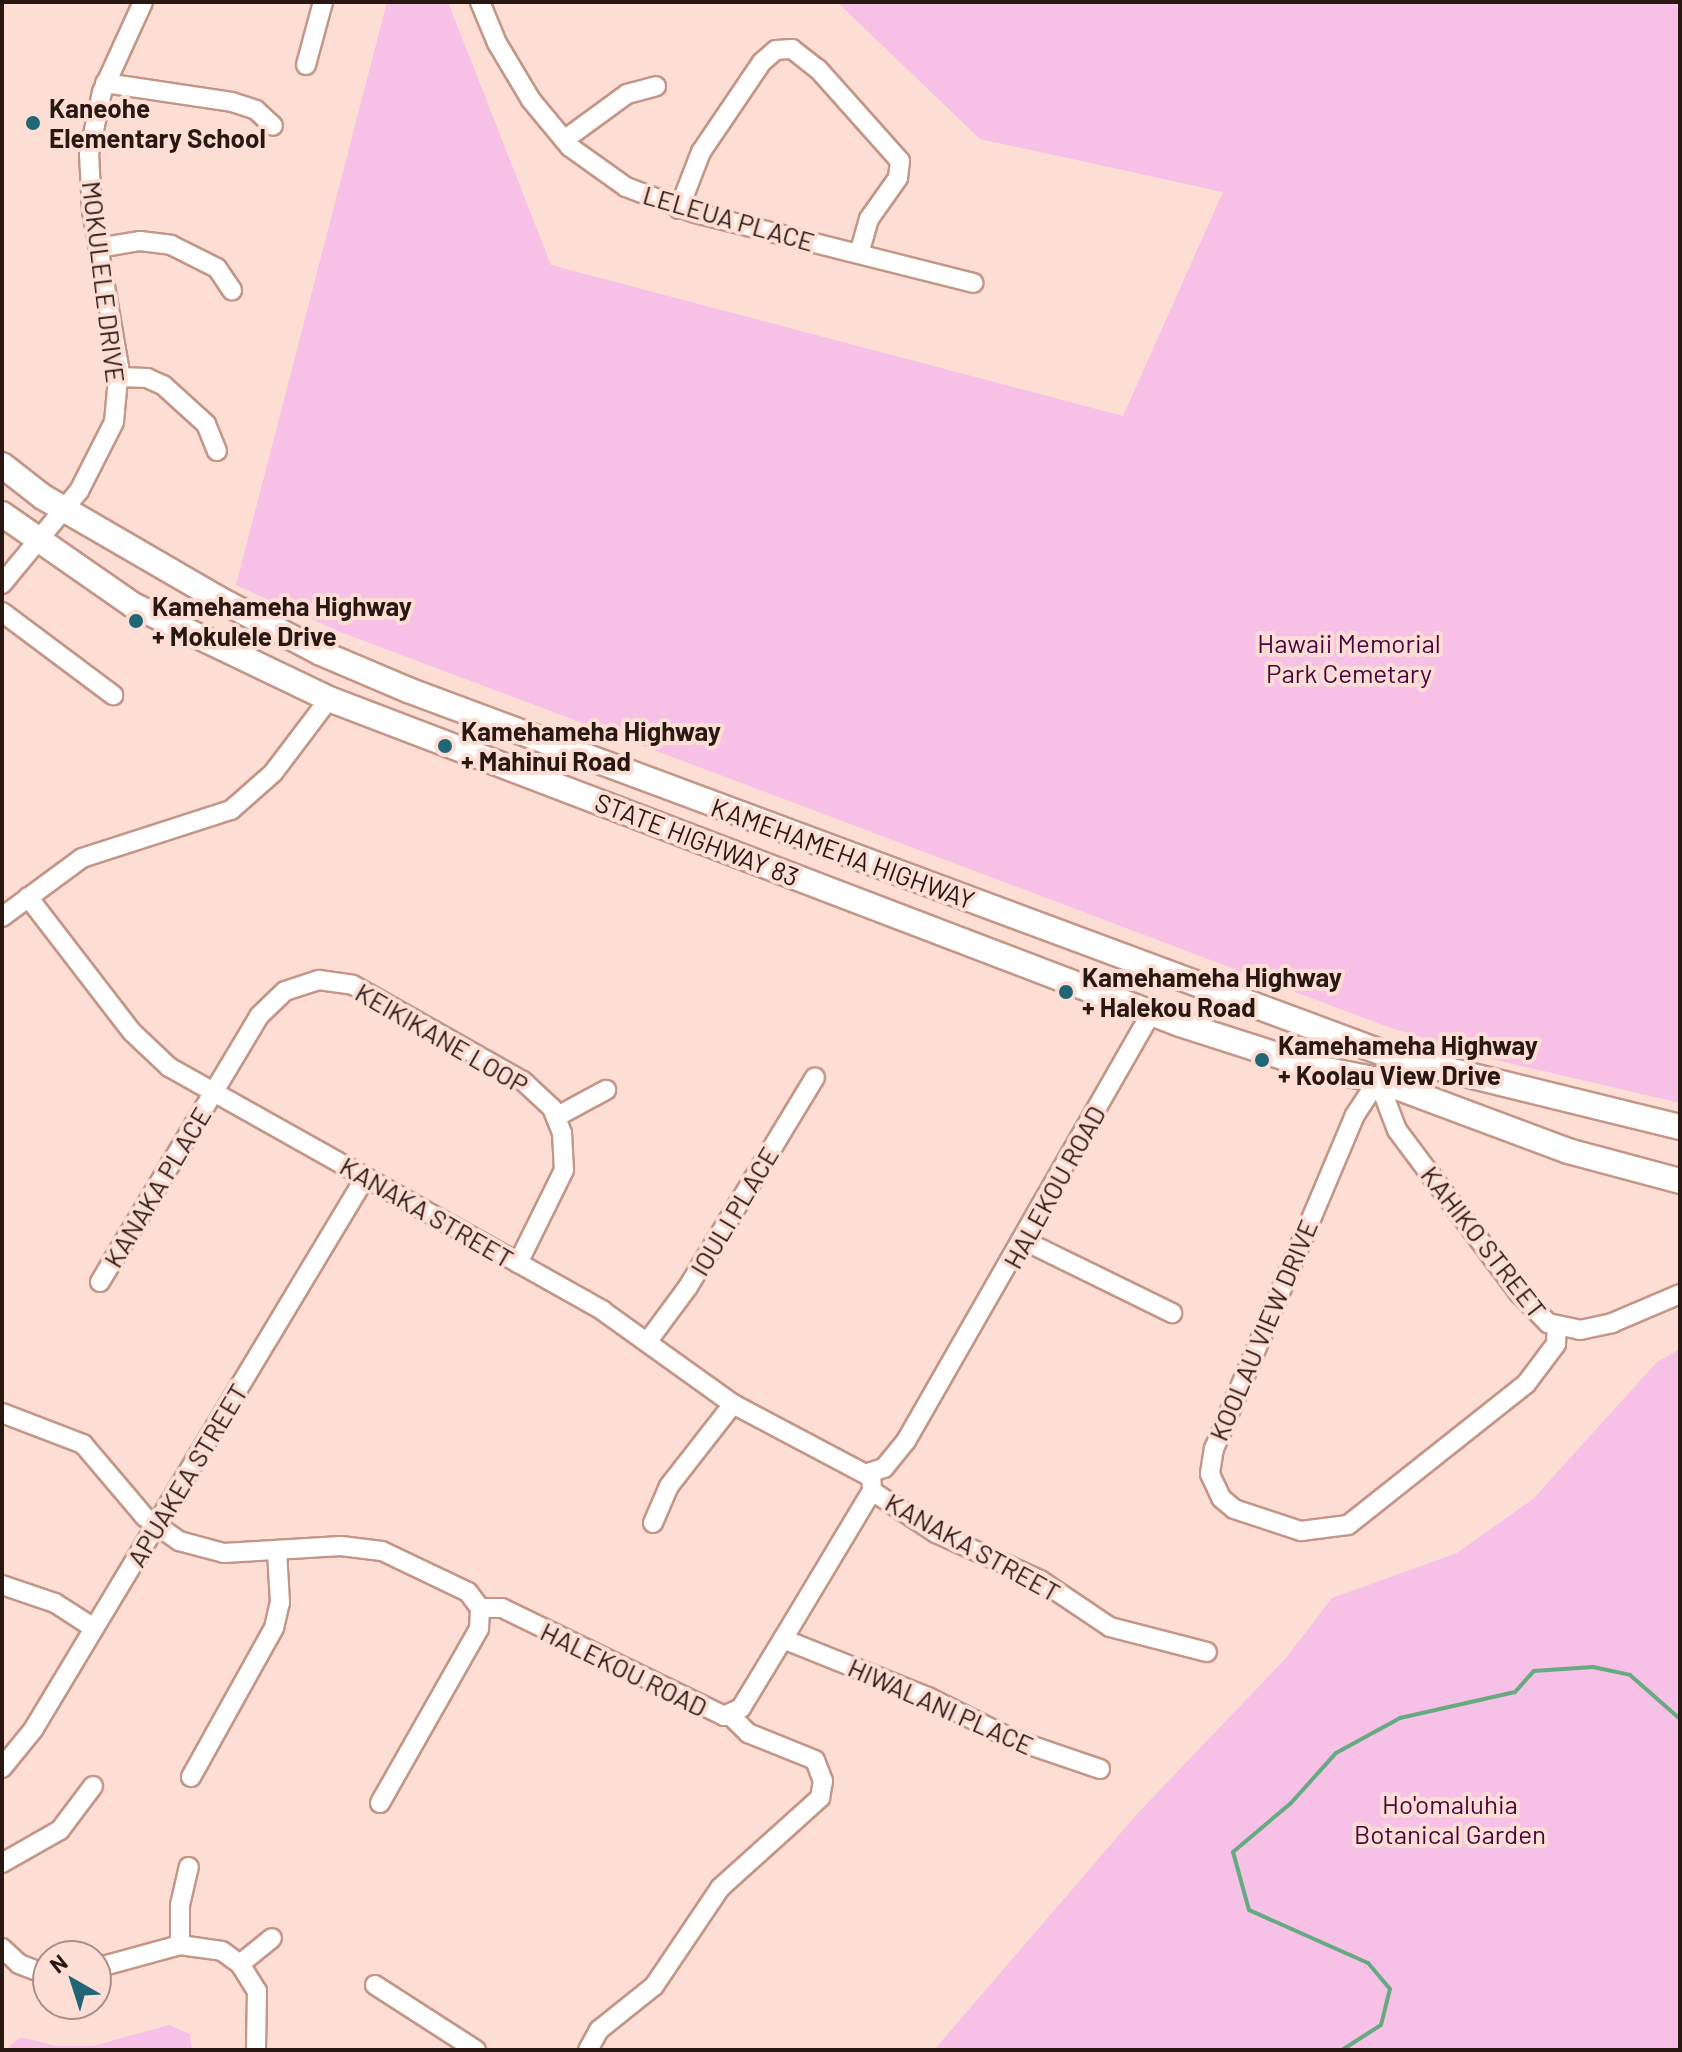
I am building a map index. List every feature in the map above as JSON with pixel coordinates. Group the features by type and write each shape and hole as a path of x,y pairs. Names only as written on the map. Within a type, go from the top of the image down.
{"main road":[{"name":"KAMEHAMEHA HIGHWAY","path":"2,465 64,509 219,599 321,653 408,690 1391,1056 1680,1127"},
{"name":"STATE HIGHWAY 83","path":"2,514 133,605 329,699 1152,1012 1317,1068 1378,1080"},
{"path":"329,699 357,666"},
{"path":"880,909 894,873"},
{"path":"1152,1012 1168,974"},
{"path":"1391,1056 1378,1080 1568,1151 1680,1181"}],"street":[{"name":"MOKULELE DRIVE","path":"2,584 64,509 108,439 119,377 98,248 89,164 105,83 143,2"},
{"path":"306,65 323,2"},
{"name":"LELEUA PLACE","path":"480,2 508,65 564,140 626,187 679,209 973,283"},
{"path":"679,209 701,152 762,62 776,50 792,49 818,69 900,161 898,178 869,219 859,254"},
{"path":"105,83 232,102 256,110 273,126"},
{"path":"564,140 627,94 656,86"},
{"path":"98,248 140,241 171,245 217,268 232,290"},
{"path":"119,377 147,378 163,385 206,424 217,451"},
{"path":"2,612 113,695"},
{"path":"2,917 82,858 231,810 273,773 329,699"},
{"name":"KANAKA STREET","path":"28,897 144,1045 213,1093 518,1263 648,1341 733,1404 871,1482 936,1533 1040,1580 1110,1627 1207,1652"},
{"name":"KEIKIKANE LOOP","path":"213,1093 275,998 296,985 331,980 353,985 523,1081 556,1117"},
{"name":"HALEKOU ROAD","path":"2,1413 83,1444 156,1526 209,1551 277,1551 341,1546 382,1551 468,1592 480,1608 502,1608 713,1714 730,1715 741,1708 783,1639 871,1482 906,1441 1025,1241 1152,1012"},
{"name":"IOULI PLACE","path":"648,1341 688,1287 815,1077"},
{"name":"KOOLAU VIEW DRIVE","path":"1378,1080 1355,1115 1214,1448 1210,1474 1221,1498 1242,1512 1301,1531 1348,1525 1526,1384 1556,1344 1557,1327"},
{"name":"KAHIKO STREET","path":"1378,1080 1397,1130 1519,1293 1557,1327 1580,1330 1612,1323 1680,1294"},
{"path":"518,1263 561,1181 565,1146 556,1117 606,1090"},
{"name":"KANAKA PLACE","path":"100,1282 213,1093"},
{"name":"APUAKEA STREET","path":"2,1768 33,1730 365,1178"},
{"path":"1025,1241 1172,1313"},
{"path":"653,1523 669,1486 733,1404"},
{"path":"191,1777 274,1628 280,1603 277,1551"},
{"path":"2,1585 55,1603 94,1628"},
{"path":"380,1803 479,1629 480,1608"},
{"name":"HIWALANI PLACE","path":"783,1639 928,1697 1012,1739 1100,1769"},
{"path":"588,2050 599,2030 654,1986 720,1888 820,1798 822,1772 810,1755 748,1733 730,1715"},
{"path":"2,1863 60,1830 93,1786"},
{"path":"180,1945 180,1905 189,1867"},
{"path":"240,1964 272,1938"},
{"path":"112,1964 180,1945 212,1947 240,1964 260,2002 256,2050"},
{"path":"3,1950 19,1964 32,1969"},
{"path":"375,1985 476,2050"}],"green space":[{"name":"Hawaii Memorial Park Cemetary","path":"387,2 448,2 551,265 1123,416 1223,192 980,139 837,2 1680,2 1680,1103 1492,1059 1391,1028 338,631 236,585"},
{"name":"Ho'omaluhia Botanical Garden","path":"1680,1349 1680,2050 934,2050 1137,1814 1286,1658 1332,1598 1457,1553 1533,1499 1657,1362"},
{"path":"169,2025 190,2034 192,2050 5,2050 21,2037 56,2046 93,2046"}],"waterway":[{"path":"1342,2050 1381,2025 1390,1989 1368,1963 1249,1910 1233,1852 1291,1803 1336,1753 1400,1718 1515,1692 1534,1671 1593,1667 1630,1675 1680,1719"}],"place":[{"name":"Kaneohe Elementary School","path":"33,123"},
{"name":"Kamehameha Highway + Mokulele Drive","path":"136,621"},
{"name":"Kamehameha Highway + Mahinui Road","path":"445,746"},
{"name":"Kamehameha Highway + Halekou Road","path":"1066,992"},
{"name":"Kamehameha Highway + Koolau View Drive","path":"1262,1060"}]}
